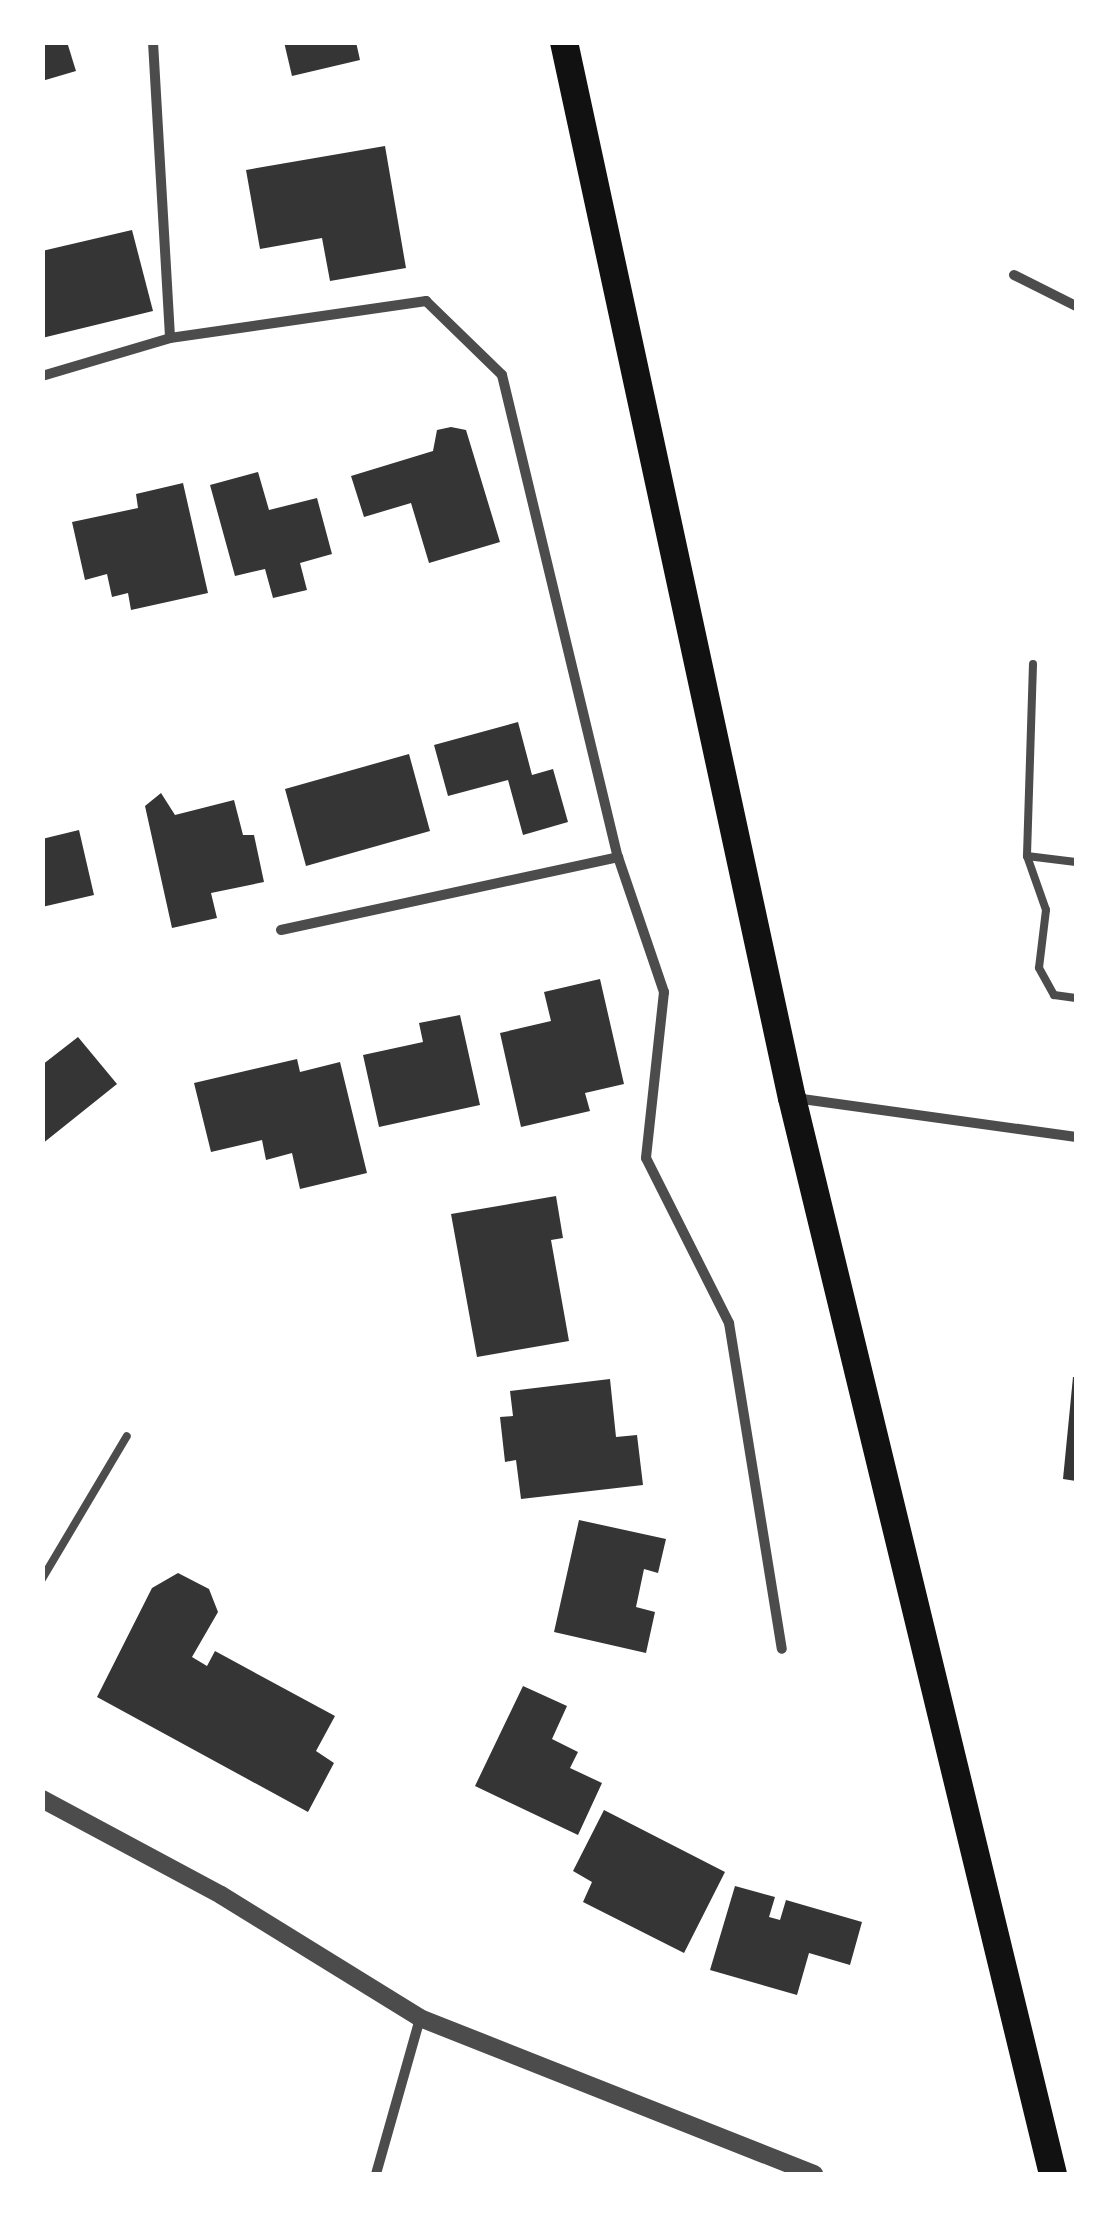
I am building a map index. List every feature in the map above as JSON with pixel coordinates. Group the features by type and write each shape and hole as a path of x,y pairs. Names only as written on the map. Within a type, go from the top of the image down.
{"highway":[{"path":"564,42 792,1098 1053,2174"}],"street":[{"path":"153,42 170,338"},
{"path":"1014,275 1076,306"},
{"path":"42,376 170,338 426,301 502,375 618,856 664,992 646,1158 729,1324 782,1649"},
{"path":"282,930 618,856"},
{"path":"792,1098 1076,1137"},
{"path":"42,1799 221,1895 420,2018 814,2174"},
{"path":"376,2174 420,2018"}],"lane":[{"path":"1034,664 1026,856 1046,910 1040,968 1054,996 1076,998"},
{"path":"1026,856 1076,862"},
{"path":"42,1578 127,1436"}],"building":[{"path":"42,42 67,42 76,71 42,81"},
{"path":"284,42 356,42 360,60 292,76"},
{"path":"385,146 406,268 330,281 322,238 260,249 246,170"},
{"path":"132,230 153,311 42,338 42,251"},
{"path":"437,430 466,430 500,542 429,563 411,503 364,517 351,476 433,451"},
{"path":"258,472 269,510 317,498 332,554 300,563 307,590 273,598 265,569 235,576 210,485"},
{"path":"183,483 208,593 131,610 128,593 112,597 107,574 85,580 72,522 138,508 136,494"},
{"path":"518,722 532,775 553,769 568,822 523,835 508,780 448,796 434,745"},
{"path":"409,754 430,831 306,866 285,789"},
{"path":"161,793 175,815 234,800 243,835 254,835 264,882 211,893 217,918 172,928 145,806"},
{"path":"79,830 94,895 42,907 42,839"},
{"path":"600,979 624,1084 585,1093 590,1111 521,1127 500,1033 551,1021 544,992"},
{"path":"460,1015 480,1105 379,1127 363,1055 423,1042 419,1023"},
{"path":"78,1037 117,1084 42,1144 42,1065"},
{"path":"297,1059 300,1072 340,1062 367,1173 300,1189 292,1153 266,1160 262,1140 211,1152 194,1083"},
{"path":"556,1196 563,1238 551,1240 569,1341 477,1357 451,1214"},
{"path":"1076,1377 1076,1481 1063,1479"},
{"path":"610,1379 616,1437 637,1435 643,1485 521,1499 516,1460 505,1462 500,1417 513,1416 510,1391"},
{"path":"579,1520 666,1539 658,1573 644,1569 636,1607 655,1612 646,1653 554,1632"},
{"path":"178,1573 209,1589 218,1612 192,1657 207,1666 215,1651 335,1716 316,1751 334,1763 308,1812 97,1697 152,1588"},
{"path":"523,1686 567,1706 552,1739 578,1752 570,1768 602,1783 578,1835 475,1786"},
{"path":"604,1810 725,1872 684,1953 583,1902 592,1882 573,1871"},
{"path":"735,1886 775,1897 769,1917 780,1920 786,1900 862,1922 850,1965 809,1953 797,1995 710,1970"}]}
